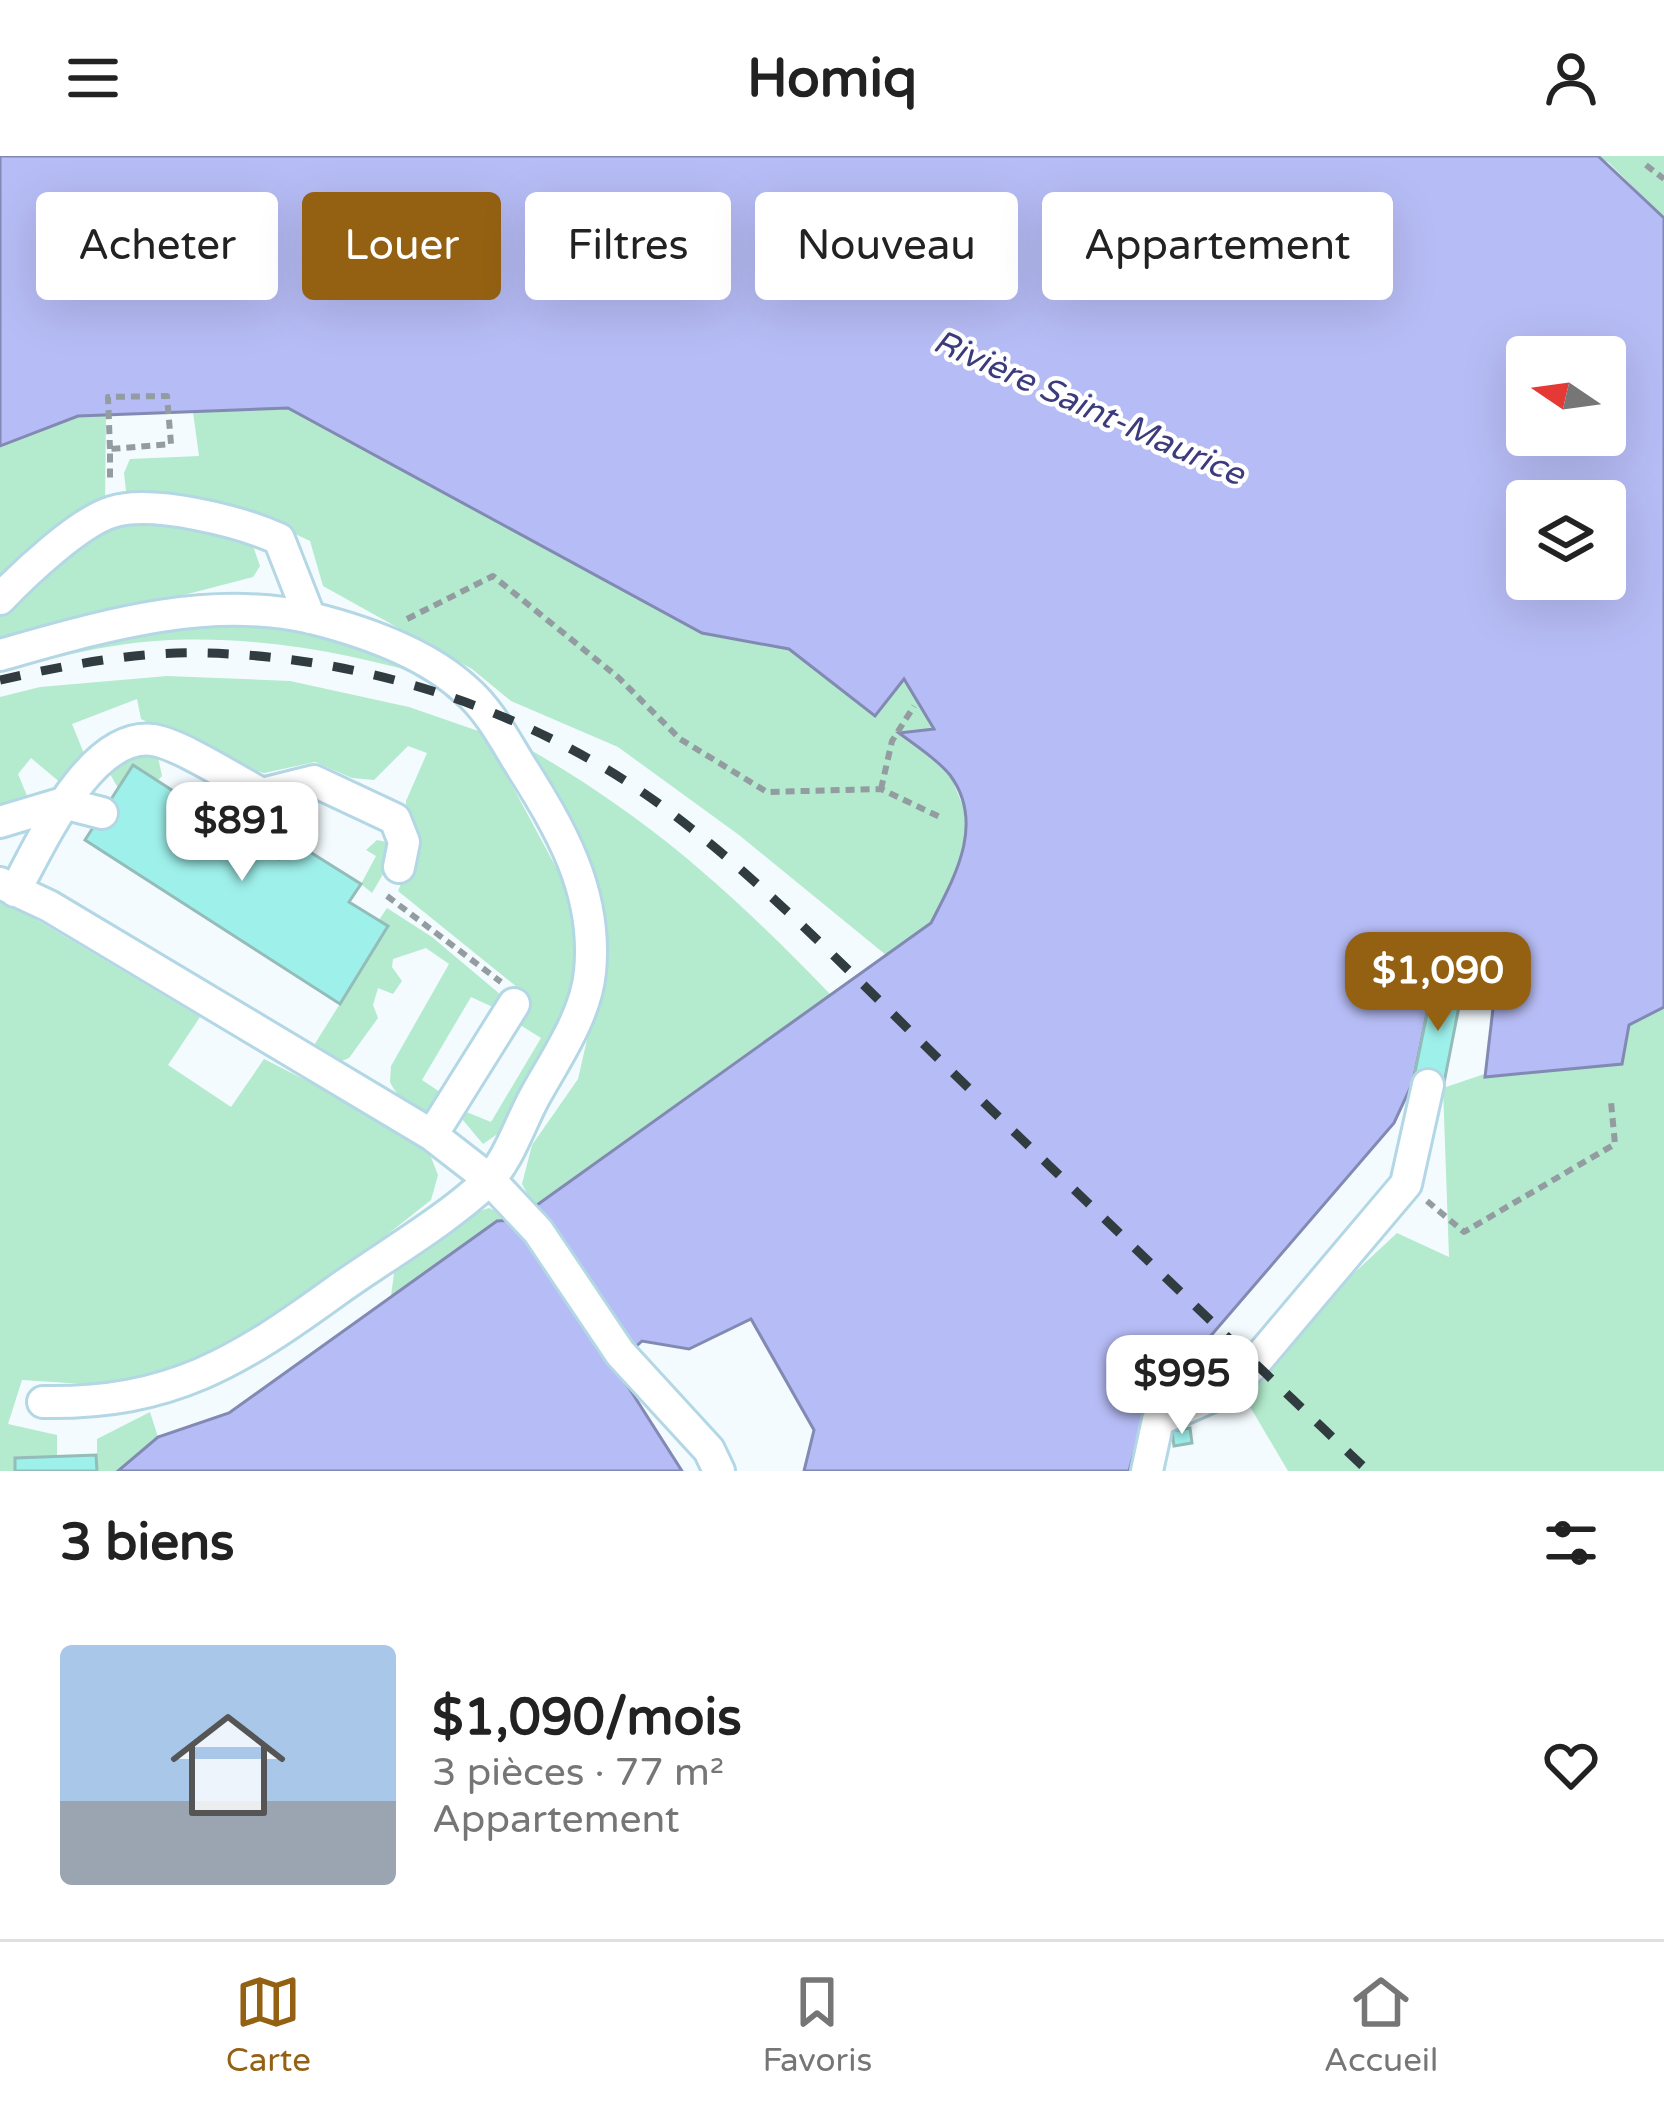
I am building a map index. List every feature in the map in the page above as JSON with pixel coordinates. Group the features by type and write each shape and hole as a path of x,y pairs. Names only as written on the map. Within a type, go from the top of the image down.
{"lane":[{"path":"0,598 111,512 137,508 243,524 279,539 310,618"},
{"path":"0,655 112,623 209,610 310,618 372,638 464,687 485,709 565,835 588,903 590,974 573,1026 490,1180 308,1311 206,1373 146,1396 106,1403 44,1402"},
{"path":"399,867 404,842 395,819 314,781 262,794 154,740 118,745 63,803 8,887 432,1135 490,1180 538,1232 620,1353 709,1450 719,1471"},
{"path":"0,822 63,803 103,813"},
{"path":"432,1135 514,1004"},
{"path":"1147,1471 1158,1420 1224,1391 1254,1364 1406,1184 1428,1085"}],"path":[{"path":"1646,165 1664,179"},
{"path":"110,449 171,444 167,396 108,398 111,512"},
{"path":"372,638 493,576 619,678 680,739 767,792 881,789 942,818"},
{"path":"881,789 892,741 914,706"},
{"path":"399,867 385,894 520,997 514,1004"},
{"path":"1406,1184 1464,1232 1615,1144 1612,1102"}],"green space":[{"path":"1598,156 1664,156 1664,218 1609,163"},
{"path":"288,408 702,633 789,649 875,715 904,678 935,730 901,734 950,775 966,813 964,860 931,923 886,955 739,835 618,747 511,701 472,669 323,586 310,541 259,517 127,500 124,473 130,459 199,456 193,412"},
{"path":"106,415 105,505 0,592 0,446 78,416"},
{"path":"140,511 239,538 253,546 260,566 253,577 0,643 0,611 111,520"},
{"path":"196,623 323,629 447,681 339,654 230,640 136,643 0,669 32,654"},
{"path":"167,676 290,681 409,707 484,733 566,886 578,957 572,1007 505,1129 483,1144 462,1119 464,1111 491,1122 541,1038 517,1023 528,996 398,891 408,867 406,801 427,753 408,746 374,780 352,778 315,762 264,773 235,765 141,719 137,699 72,724 87,761 62,784 31,758 18,774 28,798 0,805 0,697 40,687"},
{"path":"522,745 649,828 757,921 830,994 534,1206 522,1184 532,1145 578,1079 602,974"},
{"path":"140,754 158,757 162,776 157,781 133,766 118,788 110,774 120,761"},
{"path":"377,840 391,843 396,852 372,893 361,884 376,856 366,850"},
{"path":"0,898 200,1017 168,1065 231,1107 264,1059 404,1130 429,1152 438,1175 431,1200 327,1282 213,1354 131,1387 22,1380 8,1424 57,1435 57,1456 16,1458 15,1471 0,1471"},
{"path":"387,908 432,937 507,1000 497,1009 471,997 422,1080 443,1094 434,1111 408,1104 390,1082 391,1066 449,964 426,948 393,959 392,967 402,981 393,994 378,988 373,1005 378,1018 349,1058 337,1063 311,1050 388,927 379,920"},
{"path":"1664,1007 1664,1471 1288,1471 1246,1400 1294,1329 1397,1233 1449,1257 1443,1088 1629,1025"},
{"path":"489,1208 516,1220 391,1296 395,1266 467,1215"},
{"path":"150,1412 158,1437 118,1471 97,1471 97,1439"}],"water":[{"name":"Rivière Saint-Maurice","path":"0,156 1598,156 1664,218 1664,1007 1629,1025 1622,1064 1485,1077 1494,1000 1434,980 1413,1082 1394,1123 1146,1411 1129,1471 804,1471 814,1430 751,1319 689,1349 642,1341 615,1366 682,1471 118,1471 158,1437 229,1413 497,1221 516,1220 931,923 957,869 966,831 960,794 950,775 899,733 934,729 904,679 875,716 789,649 702,633 288,408 78,416 0,446"}],"building":[{"path":"133,765 279,859 291,840 361,884 349,902 388,926 340,1004 85,840"},
{"path":"1434,980 1463,986 1443,1088 1413,1082"},
{"path":"1190,1428 1192,1443 1174,1446 1172,1431"},
{"path":"96,1455 97,1471 15,1471 15,1458"}],"railway":[{"path":"0,680 154,654 268,657 329,666 390,679 509,719 619,777 707,841 779,904 1368,1471"}]}
